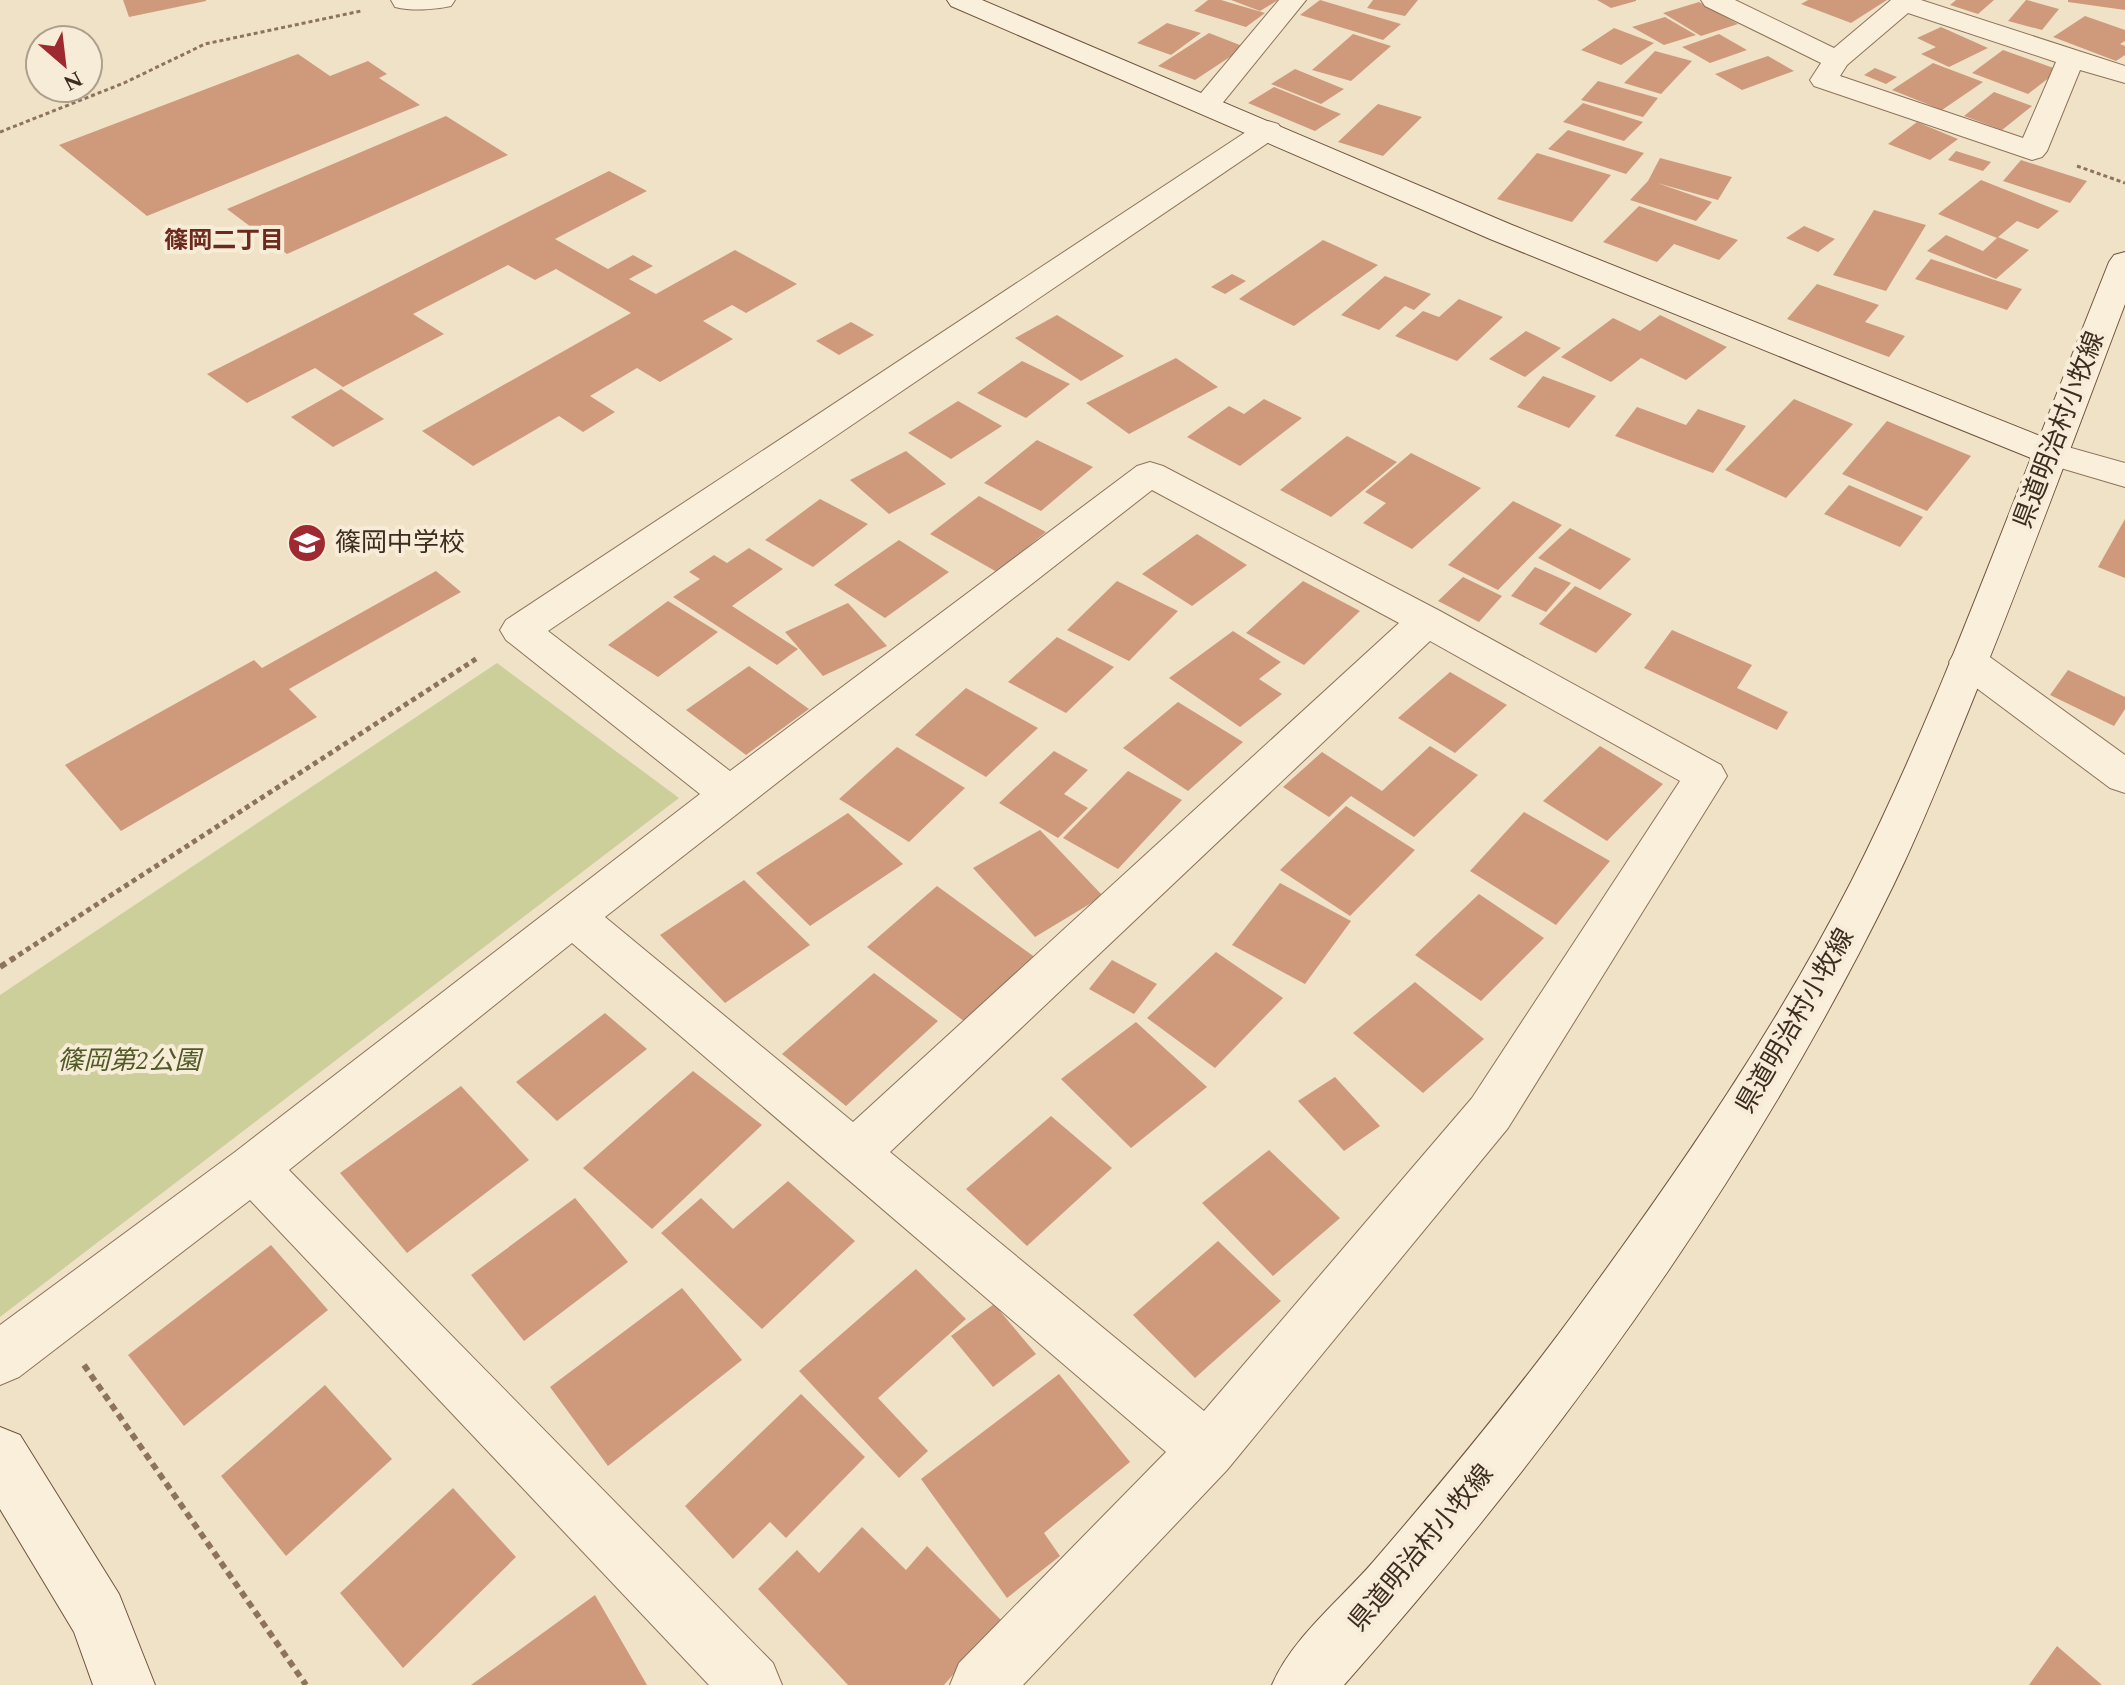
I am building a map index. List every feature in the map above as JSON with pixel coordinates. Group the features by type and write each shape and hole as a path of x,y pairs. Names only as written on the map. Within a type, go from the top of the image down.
{"street":[{"path":"404,1 442,0"},
{"path":"960,0 1501,232 2050,453 2125,475"},
{"path":"1206,105 1293,0"},
{"path":"1714,0 1837,60"},
{"path":"2071,59 2032,151 1824,80 1837,60 1905,1 2119,73"},
{"path":"730,794 520,630 1268,130"},
{"name":"県道明治村小牧線","path":"1303,1685 1374,1608 1585,1347 1736,1124 1861,906 1969,662 2125,262"},
{"path":"0,1358 253,1168 730,794 1150,474 1426,621 1706,776 1490,1113 1207,1450 981,1685"},
{"path":"856,1152 1426,621"},
{"path":"1969,662 2125,777"},
{"path":"574,918 1207,1450"},
{"path":"253,1168 751,1685"},
{"path":"0,1455 98,1615 124,1685"}],"path":[{"path":"0,132 124,83 205,44 404,1"},
{"path":"2080,167 2125,183"},
{"path":"0,967 520,630"},
{"path":"52,1318 306,1685"}],"green space":[{"name":"篠岡第2公園","path":"497,663 679,798 0,1317 0,995"}],"building":[{"path":"123,0 206,0 206,1 129,17"},
{"path":"1208,0 1221,0 1265,13 1246,27 1194,11"},
{"path":"1231,0 1278,0 1260,11"},
{"path":"1320,0 1401,24 1383,40 1300,15"},
{"path":"1373,0 1418,0 1405,16 1367,8"},
{"path":"1597,0 1636,0 1636,1 1611,8"},
{"path":"1808,0 1887,0 1851,23 1801,4"},
{"path":"1956,0 1994,0 1978,14 1950,5"},
{"path":"2026,0 2059,9 2042,30 2008,21"},
{"path":"2125,0 2125,10 2068,2"},
{"path":"1699,2 1738,24 1701,36 1663,13"},
{"path":"2085,16 2125,30 2125,41 2120,44 2125,46 2125,55 2116,61 2053,37"},
{"path":"1665,17 1696,35 1664,45 1632,27"},
{"path":"1167,23 1201,33 1171,55 1137,43"},
{"path":"1941,27 1988,48 1949,67 1921,54 1936,47 1917,38"},
{"path":"1614,28 1654,43 1621,65 1581,50"},
{"path":"1209,33 1245,47 1195,80 1158,66"},
{"path":"1353,34 1391,46 1351,81 1312,70"},
{"path":"1719,34 1747,50 1710,63 1682,47"},
{"path":"2003,50 2059,70 2028,94 1972,73"},
{"path":"1655,51 1692,61 1661,94 1624,83"},
{"path":"298,54 330,76 368,61 387,74 379,78 420,105 147,216 59,145"},
{"path":"1768,56 1794,71 1742,90 1715,74"},
{"path":"1933,63 1983,82 1942,110 1892,90"},
{"path":"1875,68 1897,77 1886,84 1864,75"},
{"path":"1295,69 1344,89 1321,104 1271,84"},
{"path":"1598,81 1658,98 1643,117 1581,100"},
{"path":"1274,87 1341,114 1315,131 1248,103"},
{"path":"1994,92 2032,106 2002,130 1964,116"},
{"path":"1583,103 1643,122 1624,141 1563,122"},
{"path":"1378,104 1422,117 1383,156 1338,142"},
{"path":"446,116 508,155 287,254 227,209"},
{"path":"1917,122 1958,139 1930,160 1888,144"},
{"path":"1568,130 1644,153 1626,174 1548,149"},
{"path":"1956,151 1991,162 1983,171 1948,160"},
{"path":"1537,153 1611,175 1572,222 1497,199"},
{"path":"1660,158 1732,177 1718,200 1657,183 1712,202 1696,221 1630,200 1648,181"},
{"path":"2021,160 2087,181 2070,203 2003,181"},
{"path":"609,171 647,191 555,239 608,269 633,255 653,266 629,279 656,294 735,250 797,284 746,313 732,305 703,321 733,339 660,382 637,368 590,396 615,412 583,432 559,416 473,466 422,431 631,313 556,269 535,280 508,265 413,314 444,334 343,387 315,368 247,403 207,374"},
{"path":"1981,180 2059,211 2038,229 2017,221 1997,238 1938,214"},
{"path":"1639,206 1738,240 1719,260 1674,244 1657,262 1603,242"},
{"path":"1874,210 1926,225 1886,291 1833,275"},
{"path":"1804,226 1835,239 1818,252 1786,238"},
{"path":"1946,235 1983,251 1998,237 2029,250 1996,279 1927,251"},
{"path":"1323,240 1378,265 1294,326 1239,299"},
{"path":"1931,259 2022,289 2007,310 1915,279"},
{"path":"1232,274 1246,281 1225,294 1211,287"},
{"path":"1385,276 1431,294 1414,310 1405,306 1379,330 1341,315"},
{"path":"1817,284 1879,305 1865,322 1905,336 1889,357 1787,319"},
{"path":"1459,299 1503,317 1457,361 1395,336 1423,311 1439,317"},
{"path":"1057,315 1124,356 1081,381 1015,338"},
{"path":"1660,315 1727,347 1686,380 1641,358 1611,382 1561,357 1613,318 1640,331"},
{"path":"851,322 874,335 839,355 816,341"},
{"path":"1526,331 1561,348 1525,377 1489,359"},
{"path":"1176,358 1218,387 1129,434 1086,403"},
{"path":"1022,361 1070,384 1026,418 977,393"},
{"path":"1543,376 1596,396 1569,428 1517,407"},
{"path":"341,389 384,419 333,447 291,417"},
{"path":"1264,399 1302,418 1240,466 1187,437 1229,406 1244,414"},
{"path":"1794,399 1853,424 1786,498 1725,470"},
{"path":"958,401 1002,426 951,459 908,433"},
{"path":"1637,407 1686,425 1698,409 1746,426 1713,473 1615,436"},
{"path":"1887,421 1971,456 1927,511 1842,474"},
{"path":"1347,436 1397,462 1331,517 1280,490"},
{"path":"1037,440 1093,467 1041,511 984,483"},
{"path":"906,451 946,484 889,514 850,480"},
{"path":"1411,453 1481,488 1412,549 1363,523 1386,503 1365,492"},
{"path":"1849,485 1923,517 1900,547 1824,514"},
{"path":"979,496 1046,532 997,572 930,534"},
{"path":"820,499 868,524 813,567 765,540"},
{"path":"1513,501 1562,525 1498,590 1448,565"},
{"path":"2125,519 2125,578 2098,567"},
{"path":"1570,528 1631,559 1600,590 1538,558"},
{"path":"1197,534 1247,565 1192,606 1142,574"},
{"path":"899,540 949,572 885,618 834,585"},
{"path":"749,548 783,569 732,606 798,649 777,665 673,597 700,579 689,572 714,555 727,563"},
{"path":"1535,567 1571,583 1546,612 1511,596"},
{"path":"436,571 461,592 289,689 317,717 121,831 65,765 254,660 262,668"},
{"path":"1463,577 1502,596 1479,622 1438,601"},
{"path":"1117,581 1178,611 1129,661 1067,630"},
{"path":"1303,581 1360,611 1304,665 1246,633"},
{"path":"1575,586 1632,614 1596,653 1539,624"},
{"path":"668,601 718,632 658,677 608,645"},
{"path":"848,603 887,646 823,676 785,632"},
{"path":"1672,630 1752,665 1737,688 1788,712 1777,730 1644,668"},
{"path":"1233,631 1281,662 1259,679 1282,694 1240,727 1169,678"},
{"path":"1057,637 1114,667 1066,713 1008,682"},
{"path":"749,666 809,709 746,755 686,710"},
{"path":"2068,670 2125,697 2125,709 2114,726 2050,695"},
{"path":"1450,672 1507,705 1455,753 1398,718"},
{"path":"966,688 1038,728 986,777 915,735"},
{"path":"1178,702 1243,742 1188,791 1123,748"},
{"path":"1430,746 1478,775 1414,837 1351,796 1329,817 1283,787 1322,752 1382,791"},
{"path":"1600,746 1663,784 1607,841 1543,801"},
{"path":"897,747 965,788 909,842 839,799"},
{"path":"1054,751 1088,770 1064,794 1088,808 1058,838 999,803"},
{"path":"1128,771 1182,800 1118,869 1063,838"},
{"path":"1346,806 1415,850 1350,916 1280,870"},
{"path":"1524,812 1610,861 1556,925 1470,871"},
{"path":"848,813 903,864 810,926 756,873"},
{"path":"1040,830 1103,896 1035,937 973,868"},
{"path":"744,880 810,945 725,1003 660,935"},
{"path":"1280,883 1351,921 1305,984 1232,945"},
{"path":"937,886 1036,958 965,1022 867,947"},
{"path":"1479,894 1544,938 1481,1001 1415,955"},
{"path":"1216,952 1283,998 1215,1068 1147,1018"},
{"path":"1112,960 1157,984 1134,1014 1089,989"},
{"path":"874,973 938,1021 846,1106 782,1054"},
{"path":"1415,982 1484,1039 1423,1093 1353,1033"},
{"path":"605,1013 647,1049 557,1121 516,1082"},
{"path":"1136,1022 1207,1087 1131,1148 1061,1079"},
{"path":"693,1071 762,1125 652,1229 583,1168"},
{"path":"1335,1077 1380,1126 1344,1151 1298,1101"},
{"path":"461,1086 529,1160 407,1253 340,1173"},
{"path":"1051,1116 1112,1168 1027,1246 966,1189"},
{"path":"1269,1150 1340,1218 1273,1276 1202,1203"},
{"path":"788,1181 855,1241 762,1329 661,1233 701,1198 733,1229"},
{"path":"575,1198 628,1262 524,1341 471,1275"},
{"path":"1218,1241 1281,1301 1195,1378 1133,1315"},
{"path":"271,1245 328,1310 184,1426 128,1355"},
{"path":"916,1269 966,1319 878,1398 928,1451 899,1478 799,1371"},
{"path":"682,1288 742,1360 608,1466 550,1387"},
{"path":"994,1304 1036,1354 993,1387 951,1336"},
{"path":"1059,1374 1130,1462 1044,1533 1060,1556 1007,1598 921,1479"},
{"path":"325,1385 392,1459 286,1556 221,1476"},
{"path":"801,1394 865,1457 786,1538 770,1522 733,1559 685,1506"},
{"path":"453,1488 516,1557 403,1668 340,1593"},
{"path":"862,1527 906,1570 927,1546 1001,1620 944,1685 848,1685 758,1589 797,1550 819,1573"},
{"path":"595,1595 647,1685 471,1685"},
{"path":"2057,1646 2102,1685 2029,1685"}],"place":[{"name":"篠岡中学校","path":"307,543"}],"district":[{"name":"篠岡二丁目","path":"224,241"}]}
